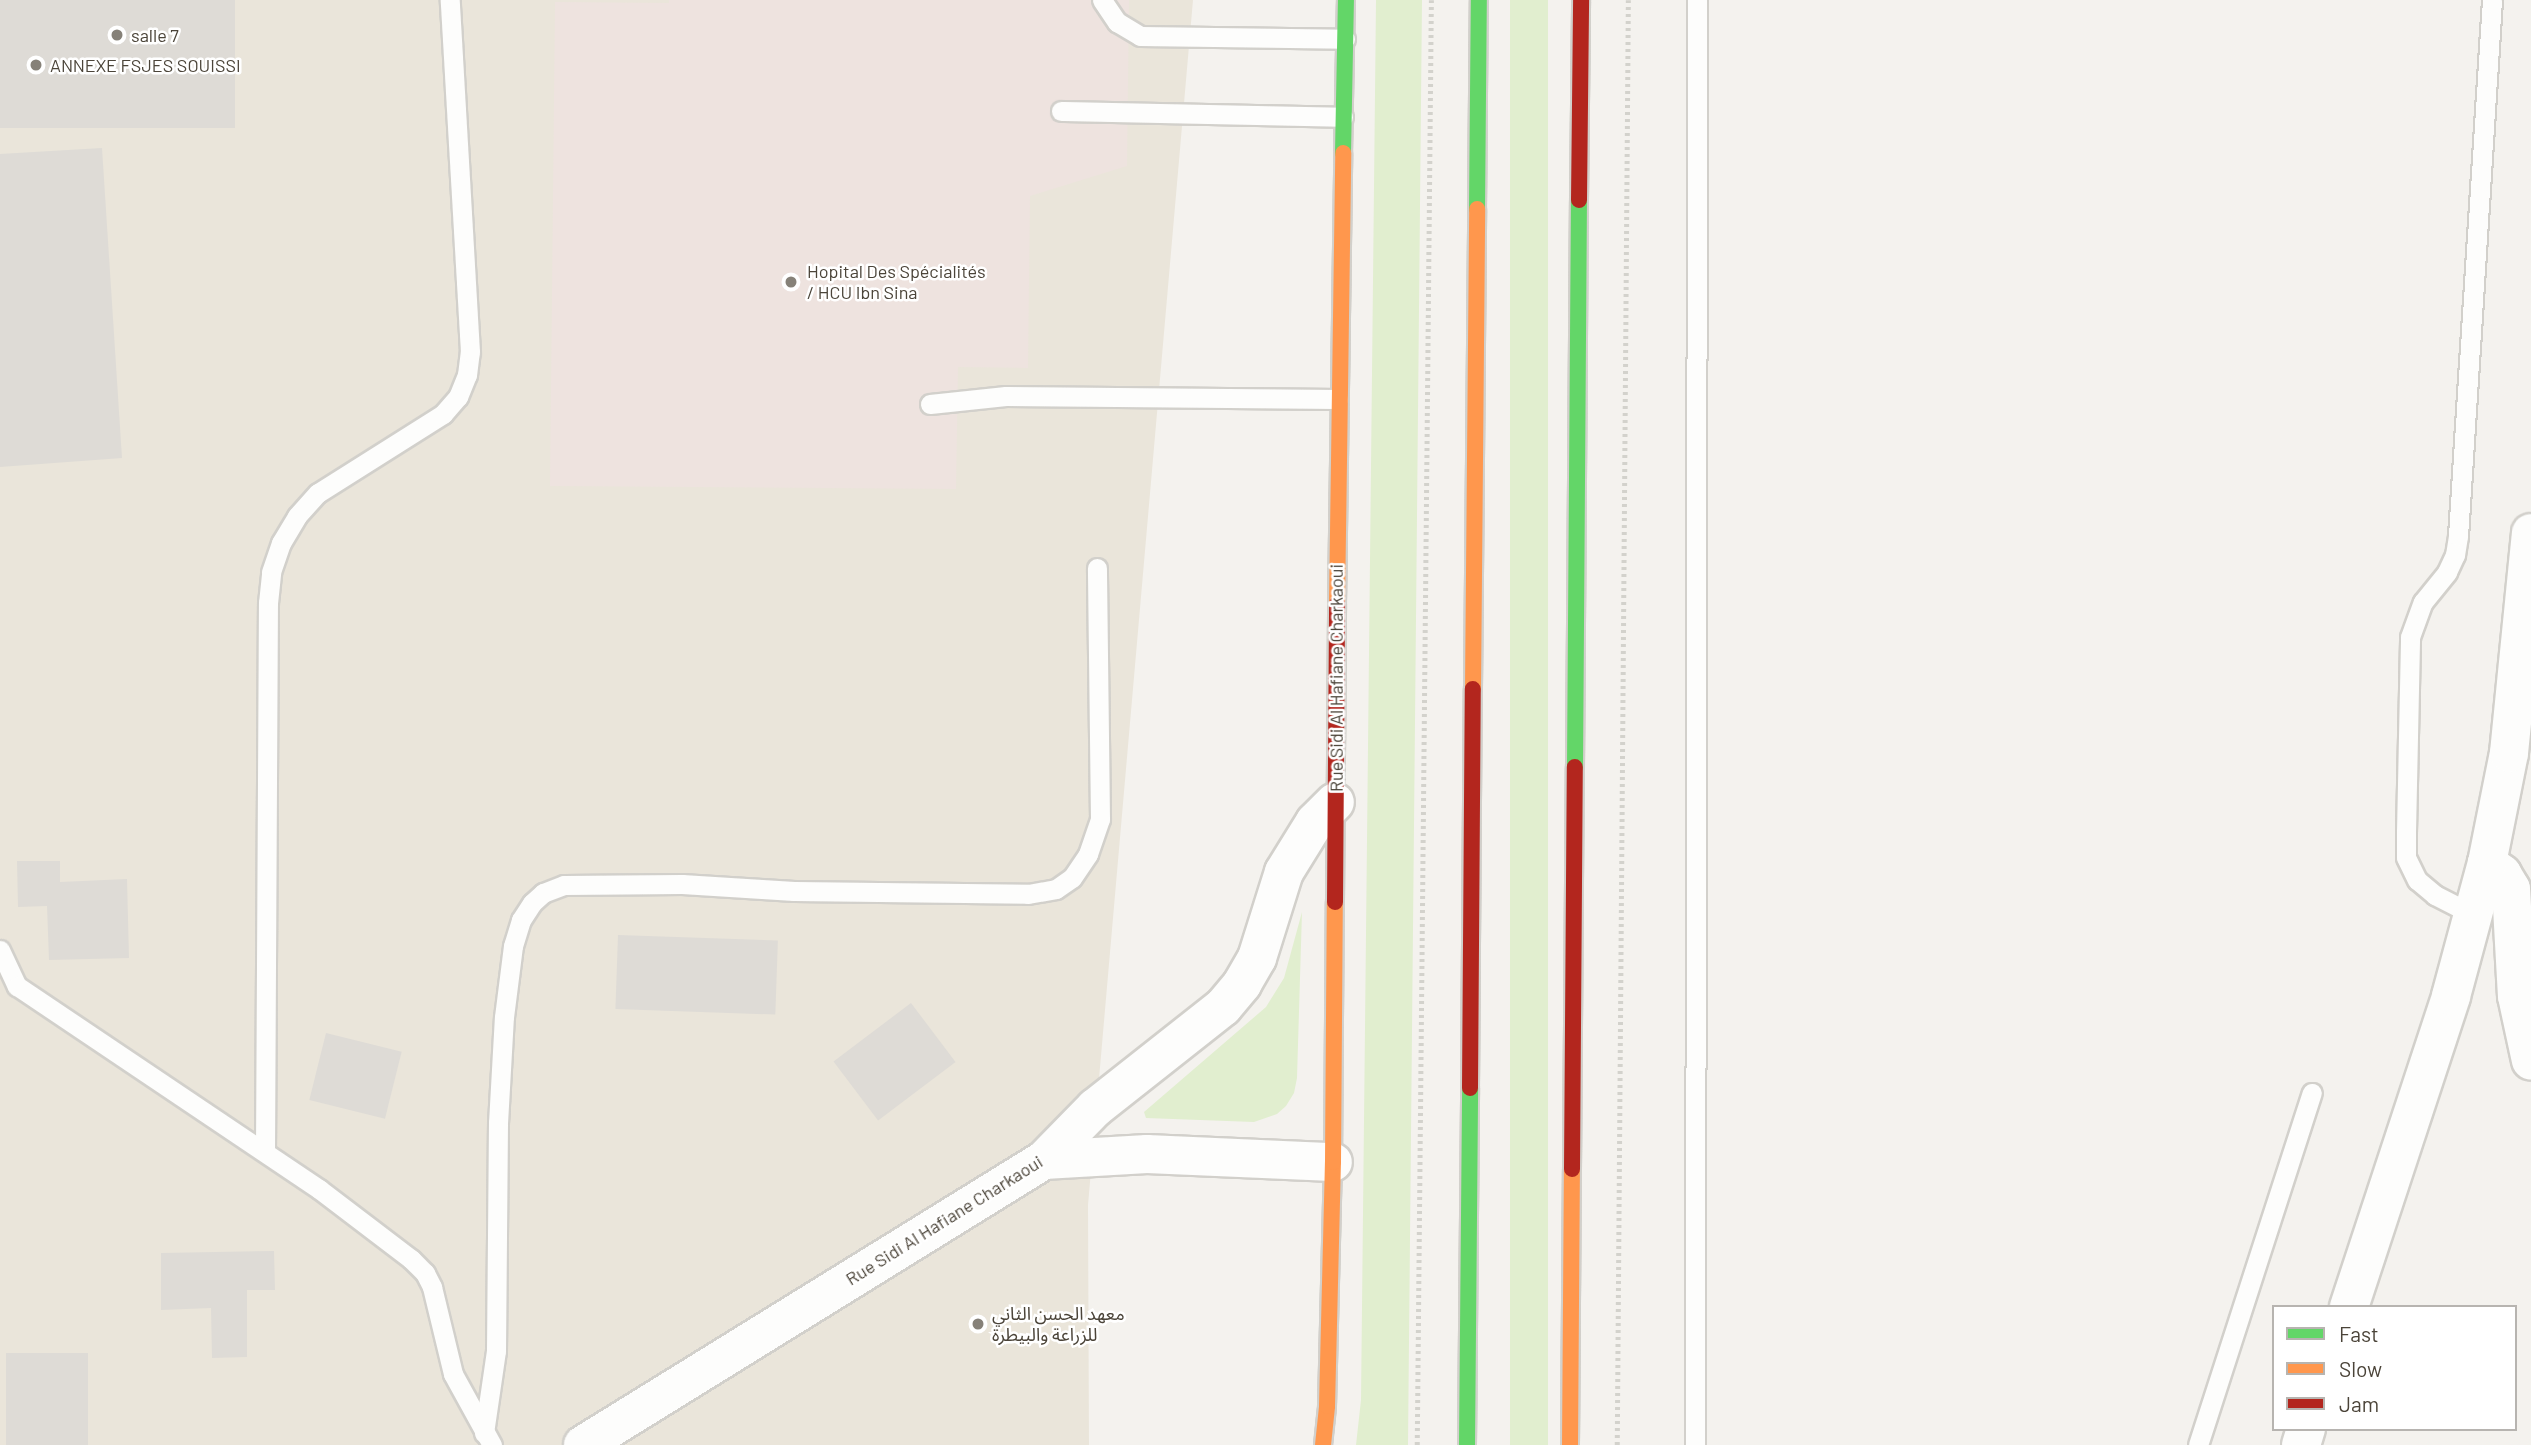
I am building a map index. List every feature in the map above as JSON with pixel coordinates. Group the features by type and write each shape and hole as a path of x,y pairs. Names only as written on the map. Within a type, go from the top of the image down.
{"main road":[{"name":"Rue Sidi Al Hafiane Charkaoui","path":"1335,802 1338,399 1346,0"},
{"path":"1467,1445 1479,0"},
{"path":"1570,1445 1581,0"},
{"path":"1323,1445 1328,1406 1333,1162 1335,802"}],"street":[{"path":"2350,1305 2451,996 2487,863 2509,753 2531,533"},
{"name":"Rue Sidi Al Hafiane Charkaoui","path":"583,1445 1044,1160 1095,1108 1223,1007 1242,984 1257,958 1284,872 1315,822 1335,802"},
{"path":"2487,863 2502,874 2511,889 2517,996 2531,1061"},
{"path":"1044,1160 1147,1154 1333,1162"}],"lane":[{"path":"265,1151 268,617 271,572 281,542 297,516 318,493 443,414 458,397 467,375 470,352 450,0"},
{"path":"1102,0 1117,22 1140,36 1345,40"},
{"path":"1695,1445 1697,0"},
{"path":"2474,915 2435,895 2417,880 2406,857 2406,804 2410,637 2423,601 2447,572 2455,555 2458,536 2492,0"},
{"path":"1061,111 1343,117"},
{"path":"930,404 1006,396 1338,399"},
{"path":"488,1439 496,1351 498,1123 504,1017 513,946 521,920 543,894 564,885 682,884 794,891 1028,894 1056,889 1072,877 1088,854 1100,819 1097,568"},
{"path":"0,950 18,986 265,1151 356,1216 425,1273 432,1287 453,1374 488,1439"},
{"path":"2198,1445 2312,1093"}],"path":[{"path":"1417,1445 1431,0"},
{"path":"1617,1445 1628,0"}],"shaded area":[{"path":"0,0 1193,0 1088,1205 1089,1445 0,1445"},
{"name":"Hopital Des Spécialités / HCU Ibn Sina","path":"669,0 1129,0 1127,166 1030,196 1028,368 958,367 956,489 550,486 555,2 669,3"}],"green space":[{"path":"1376,0 1422,0 1408,1445 1356,1445 1361,1400"},
{"path":"1510,0 1548,0 1548,1445 1510,1445"},
{"path":"1302,912 1297,1078 1294,1093 1286,1106 1277,1114 1254,1122 1146,1118 1144,1112 1266,1007 1284,978"}],"building":[{"name":"salle 7","path":"0,0 235,0 235,128 0,128"},
{"path":"102,148 122,458 0,467 0,154"},
{"path":"17,861 60,861 60,882 127,879 129,958 49,960 47,906 18,907"},
{"path":"618,935 778,941 775,1015 615,1009"},
{"path":"911,1003 956,1062 878,1120 834,1061"},
{"path":"326,1033 402,1052 385,1119 309,1100"},
{"path":"274,1251 275,1290 247,1290 247,1357 212,1358 211,1308 161,1310 161,1253"},
{"path":"6,1353 88,1353 88,1445 6,1445"}],"traffic: fast":[{"path":"1343,153 1346,0"},
{"path":"1477,209 1479,0"},
{"path":"1575,767 1579,200"},
{"path":"1467,1445 1470,1088"}],"traffic: slow":[{"path":"1337,604 1343,153"},
{"path":"1473,689 1477,209"},
{"path":"1323,1445 1327,1406 1333,1162 1335,902"},
{"path":"1570,1445 1572,1169"}],"traffic: jam":[{"path":"1579,200 1581,0"},
{"path":"1335,902 1337,604"},
{"path":"1470,1088 1473,689"},
{"path":"1572,1169 1575,767"}],"place":[{"name":"salle 7","path":"117,35"},
{"name":"ANNEXE FSJES SOUISSI","path":"36,65"},
{"name":"Hopital Des Spécialités / HCU Ibn Sina","path":"791,282"},
{"name":"معهد الحسن الثاني للزراعة والبيطرة","path":"978,1324"}]}
